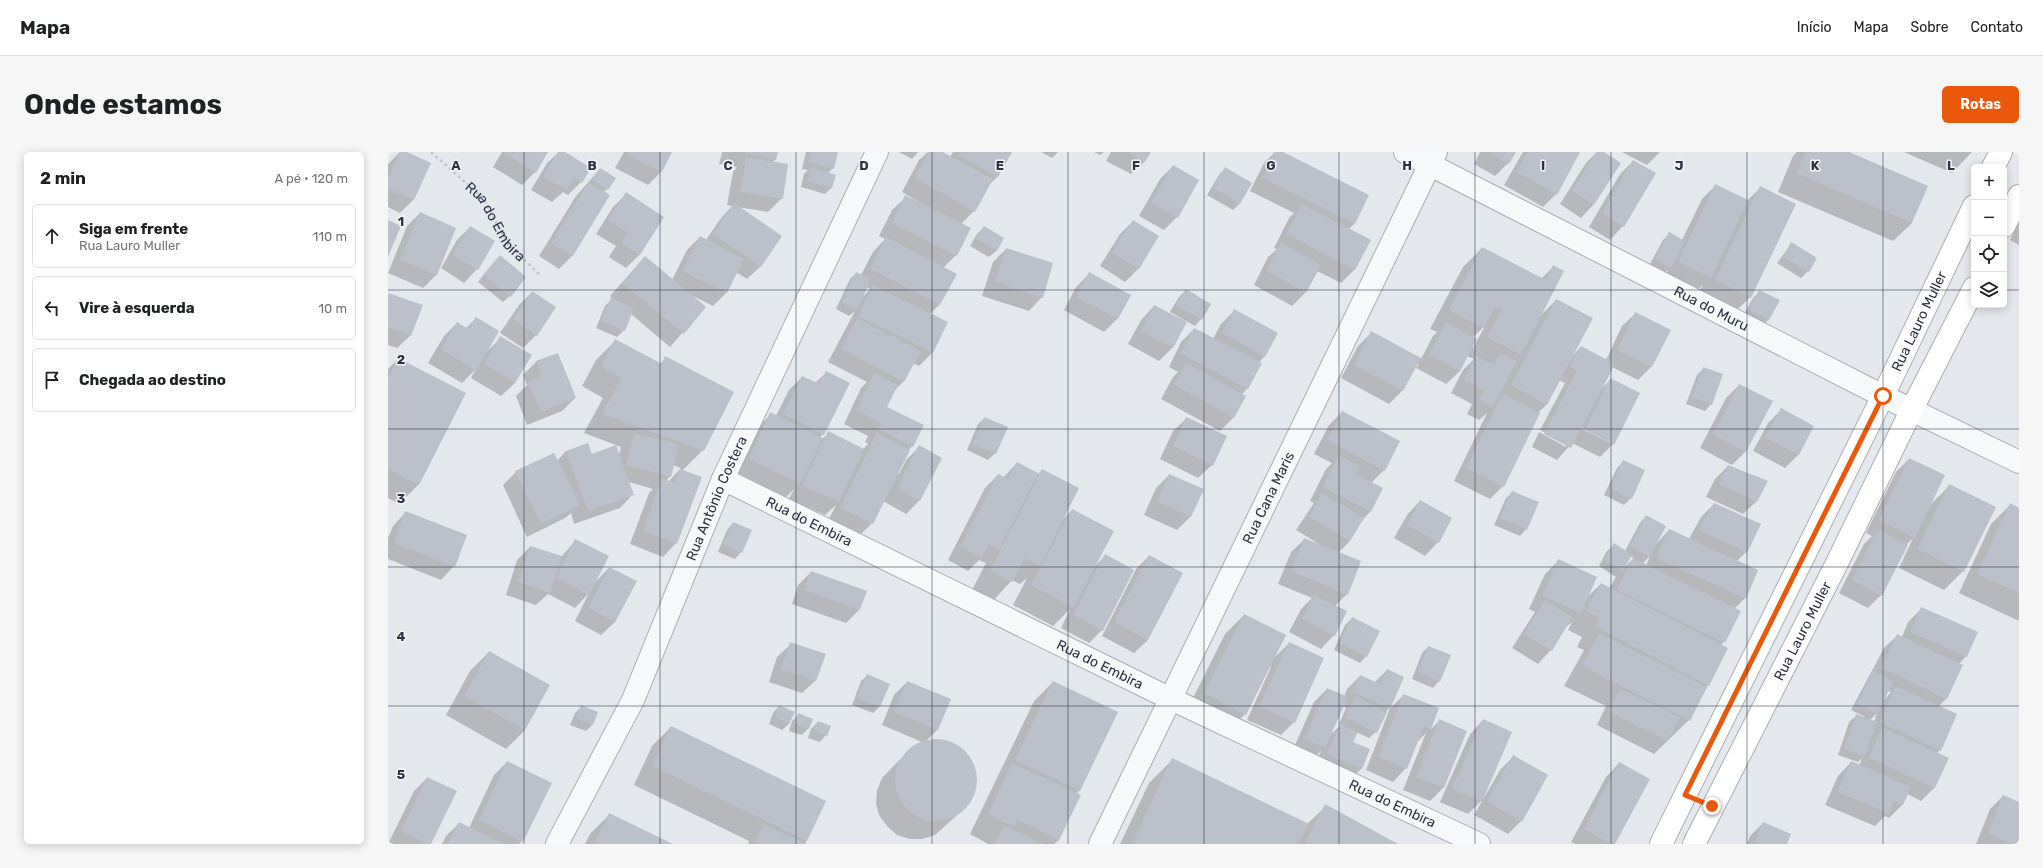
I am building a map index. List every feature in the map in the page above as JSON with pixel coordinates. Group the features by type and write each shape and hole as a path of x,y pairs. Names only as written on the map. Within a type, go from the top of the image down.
{"street":[{"name":"Rua Antônio Costera","path":"557,844 633,700 723,479 877,152"},
{"name":"Rua do Muru","path":"1405,152 1433,158 1883,396 2019,462"},
{"path":"1994,164 2000,152"},
{"name":"Rua Cana Maris","path":"1100,844 1433,158"},
{"path":"2007,220 2019,196"},
{"name":"Rua Lauro Muller","path":"1661,844 1883,396 1971,212"},
{"name":"Rua Lauro Muller","path":"1694,844 1836,565 1912,409 1971,294"},
{"name":"Rua do Embira","path":"723,479 1171,699 1479,844"},
{"path":"1685,795 1712,806"}],"path":[{"name":"Rua do Embira","path":"431,152 483,198 508,244 541,276"}],"building":[{"path":"400,152 407,152 431,163 414,200 388,188 388,179"},
{"path":"506,152 548,152 536,173 505,154"},
{"path":"558,152 565,152 591,168 582,183 574,177 566,190 543,176"},
{"path":"629,152 672,152 662,172 628,155"},
{"path":"742,152 778,152 776,160"},
{"path":"811,152 838,152 834,169 808,162"},
{"path":"929,152 943,152 993,179 975,212 915,178"},
{"path":"961,152 1012,152 998,177 959,156"},
{"path":"1127,152 1151,152 1145,162"},
{"path":"1275,152 1283,152 1369,195 1355,224 1262,178"},
{"path":"1489,152 1516,152 1509,164"},
{"path":"1528,152 1580,152 1557,195 1517,172"},
{"path":"1597,152 1604,152 1621,163 1594,205 1572,190"},
{"path":"1805,152 1849,152 1928,186 1912,223 1796,173"},
{"path":"746,157 788,164 783,199 740,192"},
{"path":"1633,160 1656,173 1624,227 1602,213"},
{"path":"1173,165 1199,180 1178,218 1151,203"},
{"path":"811,167 836,175 832,188 807,181"},
{"path":"1225,167 1252,183 1240,204 1213,188"},
{"path":"600,168 616,178 608,190 592,180"},
{"path":"589,182 610,195 573,256 551,243"},
{"path":"1715,184 1748,200 1711,278 1678,262"},
{"path":"1760,186 1796,204 1751,298 1715,280"},
{"path":"626,192 664,217 640,255 621,243 628,233 608,220"},
{"path":"905,195 971,228 957,256 892,223"},
{"path":"734,203 782,236 761,267 713,234"},
{"path":"1302,204 1371,240 1355,270 1286,234"},
{"path":"420,212 456,228 437,275 400,260"},
{"path":"388,220 401,226 388,257"},
{"path":"1133,220 1159,236 1139,269 1112,253"},
{"path":"470,226 495,241 478,270 453,255"},
{"path":"984,226 1004,238 997,251 976,239"},
{"path":"1669,232 1685,241 1671,268 1655,259"},
{"path":"700,236 744,259 727,293 682,271"},
{"path":"886,237 957,274 940,305 870,269"},
{"path":"1791,242 1817,258 1809,272 1783,257"},
{"path":"1281,243 1321,265 1306,293 1266,271"},
{"path":"1482,247 1546,280 1553,265 1564,271 1521,355 1487,337 1502,310 1495,306 1484,328 1449,310"},
{"path":"1006,248 1053,263 1043,298 995,282"},
{"path":"500,255 526,277 511,297 483,275"},
{"path":"645,256 706,307 684,334 622,283"},
{"path":"856,272 871,279 857,310 842,302"},
{"path":"1089,272 1131,295 1118,319 1076,297"},
{"path":"873,285 948,322 933,353 858,316"},
{"path":"1186,289 1211,304 1202,320 1176,305"},
{"path":"1759,290 1780,300 1769,320 1749,310"},
{"path":"532,291 556,307 537,336 513,319"},
{"path":"388,293 423,305 411,336 388,327"},
{"path":"611,298 634,308 625,331 601,321"},
{"path":"1556,299 1593,318 1547,405 1511,385"},
{"path":"1154,305 1187,322 1173,348 1141,331"},
{"path":"1234,309 1278,333 1265,357 1222,333"},
{"path":"1635,312 1671,330 1652,367 1617,350"},
{"path":"476,317 499,331 476,371 441,349 457,322 468,329"},
{"path":"857,318 921,351 904,382 841,349"},
{"path":"1446,322 1477,339 1460,371 1429,355"},
{"path":"1194,328 1262,363 1248,389 1181,354"},
{"path":"1371,331 1421,358 1403,391 1354,365"},
{"path":"500,336 532,355 515,383 484,364"},
{"path":"615,339 662,364 665,356 734,392 704,451 602,414 621,378 601,367"},
{"path":"1581,346 1615,364 1571,448 1544,434 1577,370 1570,366"},
{"path":"558,353 576,398 541,412 528,382 542,376 536,361"},
{"path":"1500,353 1517,361 1493,407 1479,400 1484,390 1464,380 1476,356 1494,365"},
{"path":"398,358 466,393 419,485 388,469 388,377"},
{"path":"1186,363 1246,396 1234,418 1174,385"},
{"path":"1703,367 1723,374 1712,405 1692,397"},
{"path":"826,371 850,383 824,435 783,414 802,376 819,384"},
{"path":"874,373 898,385 887,407 924,425 913,447 878,429 881,423 856,411"},
{"path":"1610,378 1640,393 1614,445 1585,430"},
{"path":"1739,384 1773,401 1746,452 1713,435"},
{"path":"1502,394 1540,413 1504,487 1466,468"},
{"path":"1781,408 1814,426 1799,455 1765,438"},
{"path":"1342,411 1400,441 1385,471 1327,440"},
{"path":"770,412 823,438 800,484 749,459"},
{"path":"984,417 1008,427 996,454 973,444"},
{"path":"1186,417 1227,436 1213,466 1173,446"},
{"path":"828,431 864,449 839,502 802,486"},
{"path":"634,433 679,444 671,477 626,465"},
{"path":"877,433 910,450 873,524 840,508"},
{"path":"588,443 592,454 616,445 634,495 588,511 566,451"},
{"path":"919,445 942,458 920,501 897,488"},
{"path":"554,453 580,505 541,524 515,471"},
{"path":"1338,455 1360,466 1356,474 1383,488 1371,512 1323,487"},
{"path":"1909,458 1945,475 1915,538 1879,520"},
{"path":"1623,460 1645,470 1632,499 1610,489"},
{"path":"1017,462 1038,473 999,550 989,545 982,558 960,547 998,474 1008,479"},
{"path":"1728,465 1768,481 1757,502 1719,484"},
{"path":"680,469 702,477 677,544 643,531 662,478 674,483"},
{"path":"1042,469 1079,488 1040,566 1025,558 1012,582 990,571"},
{"path":"1169,474 1204,489 1191,517 1157,502"},
{"path":"1949,484 1996,507 1964,572 1917,549"},
{"path":"1512,491 1539,502 1527,530 1500,518"},
{"path":"1322,493 1364,518 1350,541 1309,517"},
{"path":"1420,500 1452,518 1439,543 1407,525"},
{"path":"1714,503 1761,524 1747,553 1699,530"},
{"path":"2010,503 2019,508 2019,593 1977,574"},
{"path":"1072,509 1114,531 1073,608 1031,585"},
{"path":"405,511 467,535 455,567 394,543"},
{"path":"1646,515 1666,526 1650,557 1630,547"},
{"path":"733,522 752,530 742,553 723,545"},
{"path":"1669,529 1758,570 1746,599 1656,558"},
{"path":"1877,530 1908,545 1882,596 1852,580"},
{"path":"1304,538 1361,561 1348,595 1291,571"},
{"path":"575,539 609,556 589,595 556,578"},
{"path":"1614,543 1632,555 1623,571 1604,559"},
{"path":"530,546 562,556 550,593 518,582"},
{"path":"1105,554 1134,570 1103,631 1073,615"},
{"path":"1149,555 1183,573 1148,640 1114,622"},
{"path":"1633,558 1741,611 1725,643 1617,590"},
{"path":"1558,559 1597,577 1581,613 1542,596"},
{"path":"609,567 637,581 615,622 588,608"},
{"path":"811,571 867,591 860,610 804,590"},
{"path":"1601,583 1728,648 1709,686 1596,627 1600,618 1586,611"},
{"path":"1314,595 1347,611 1335,636 1302,619"},
{"path":"1545,600 1572,617 1552,651 1524,634"},
{"path":"1921,607 1978,632 1967,657 1910,632"},
{"path":"1244,614 1286,635 1246,715 1204,693"},
{"path":"1352,617 1380,631 1367,657 1340,643"},
{"path":"1599,633 1707,687 1690,721 1582,666"},
{"path":"1897,634 1963,665 1947,699 1881,668"},
{"path":"790,642 826,654 816,681 781,669"},
{"path":"1289,642 1324,658 1295,723 1259,706"},
{"path":"1428,646 1451,655 1440,682 1418,672"},
{"path":"489,651 550,685 525,730 464,696"},
{"path":"1387,669 1404,677 1390,709 1353,692 1360,675 1380,684"},
{"path":"1873,671 1893,682 1877,714 1857,704"},
{"path":"867,674 890,684 880,707 857,698"},
{"path":"907,681 951,699 938,730 894,712"},
{"path":"1053,681 1118,712 1080,791 1015,760"},
{"path":"1896,686 1957,714 1941,751 1880,722"},
{"path":"1327,688 1348,697 1325,748 1304,739"},
{"path":"1620,689 1680,717 1668,741 1609,712"},
{"path":"1403,694 1439,708 1431,729 1424,726 1407,769 1378,757"},
{"path":"1355,696 1387,712 1377,733 1345,717"},
{"path":"581,705 598,712 593,725 576,718"},
{"path":"779,705 795,712 789,724 775,717"},
{"path":"798,713 813,719 809,729 795,724"},
{"path":"1856,714 1877,722 1865,756 1844,749"},
{"path":"1439,719 1467,731 1444,788 1416,777"},
{"path":"1483,719 1512,732 1482,802 1452,788"},
{"path":"818,721 831,726 827,736 814,731"},
{"path":"1340,724 1358,732 1353,742 1370,749 1362,769 1327,754"},
{"path":"671,726 826,801 807,841 652,766"},
{"path":"1882,727 1949,758 1935,788 1869,758"},
{"path":"936,739 952,742 965,751 974,764 977,780 974,796 965,809 952,818 936,821 920,818 907,809 898,796 895,780 898,764 907,751 920,742"},
{"path":"1513,755 1548,775 1522,822 1487,802"},
{"path":"1172,758 1309,824 1298,844 1132,844"},
{"path":"507,761 552,783 523,842 479,820"},
{"path":"1851,761 1911,787 1903,805 1894,801 1889,814 1838,792"},
{"path":"1619,762 1650,779 1615,844 1611,844 1584,829"},
{"path":"1012,763 1081,795 1059,840 1017,820 1014,827 988,815"},
{"path":"427,777 457,791 431,844 427,844 401,831"},
{"path":"2003,795 2019,802 2019,844 2012,844 1988,834"},
{"path":"1325,804 1398,844 1306,844 1305,843"},
{"path":"609,813 673,844 594,844"},
{"path":"459,822 504,844 448,844"},
{"path":"1763,822 1791,834 1787,844 1754,844"},
{"path":"763,824 807,844 754,844"},
{"path":"1003,825 1043,844 995,844"}],"route":[{"path":"1712,806 1685,795 1883,396"}]}
